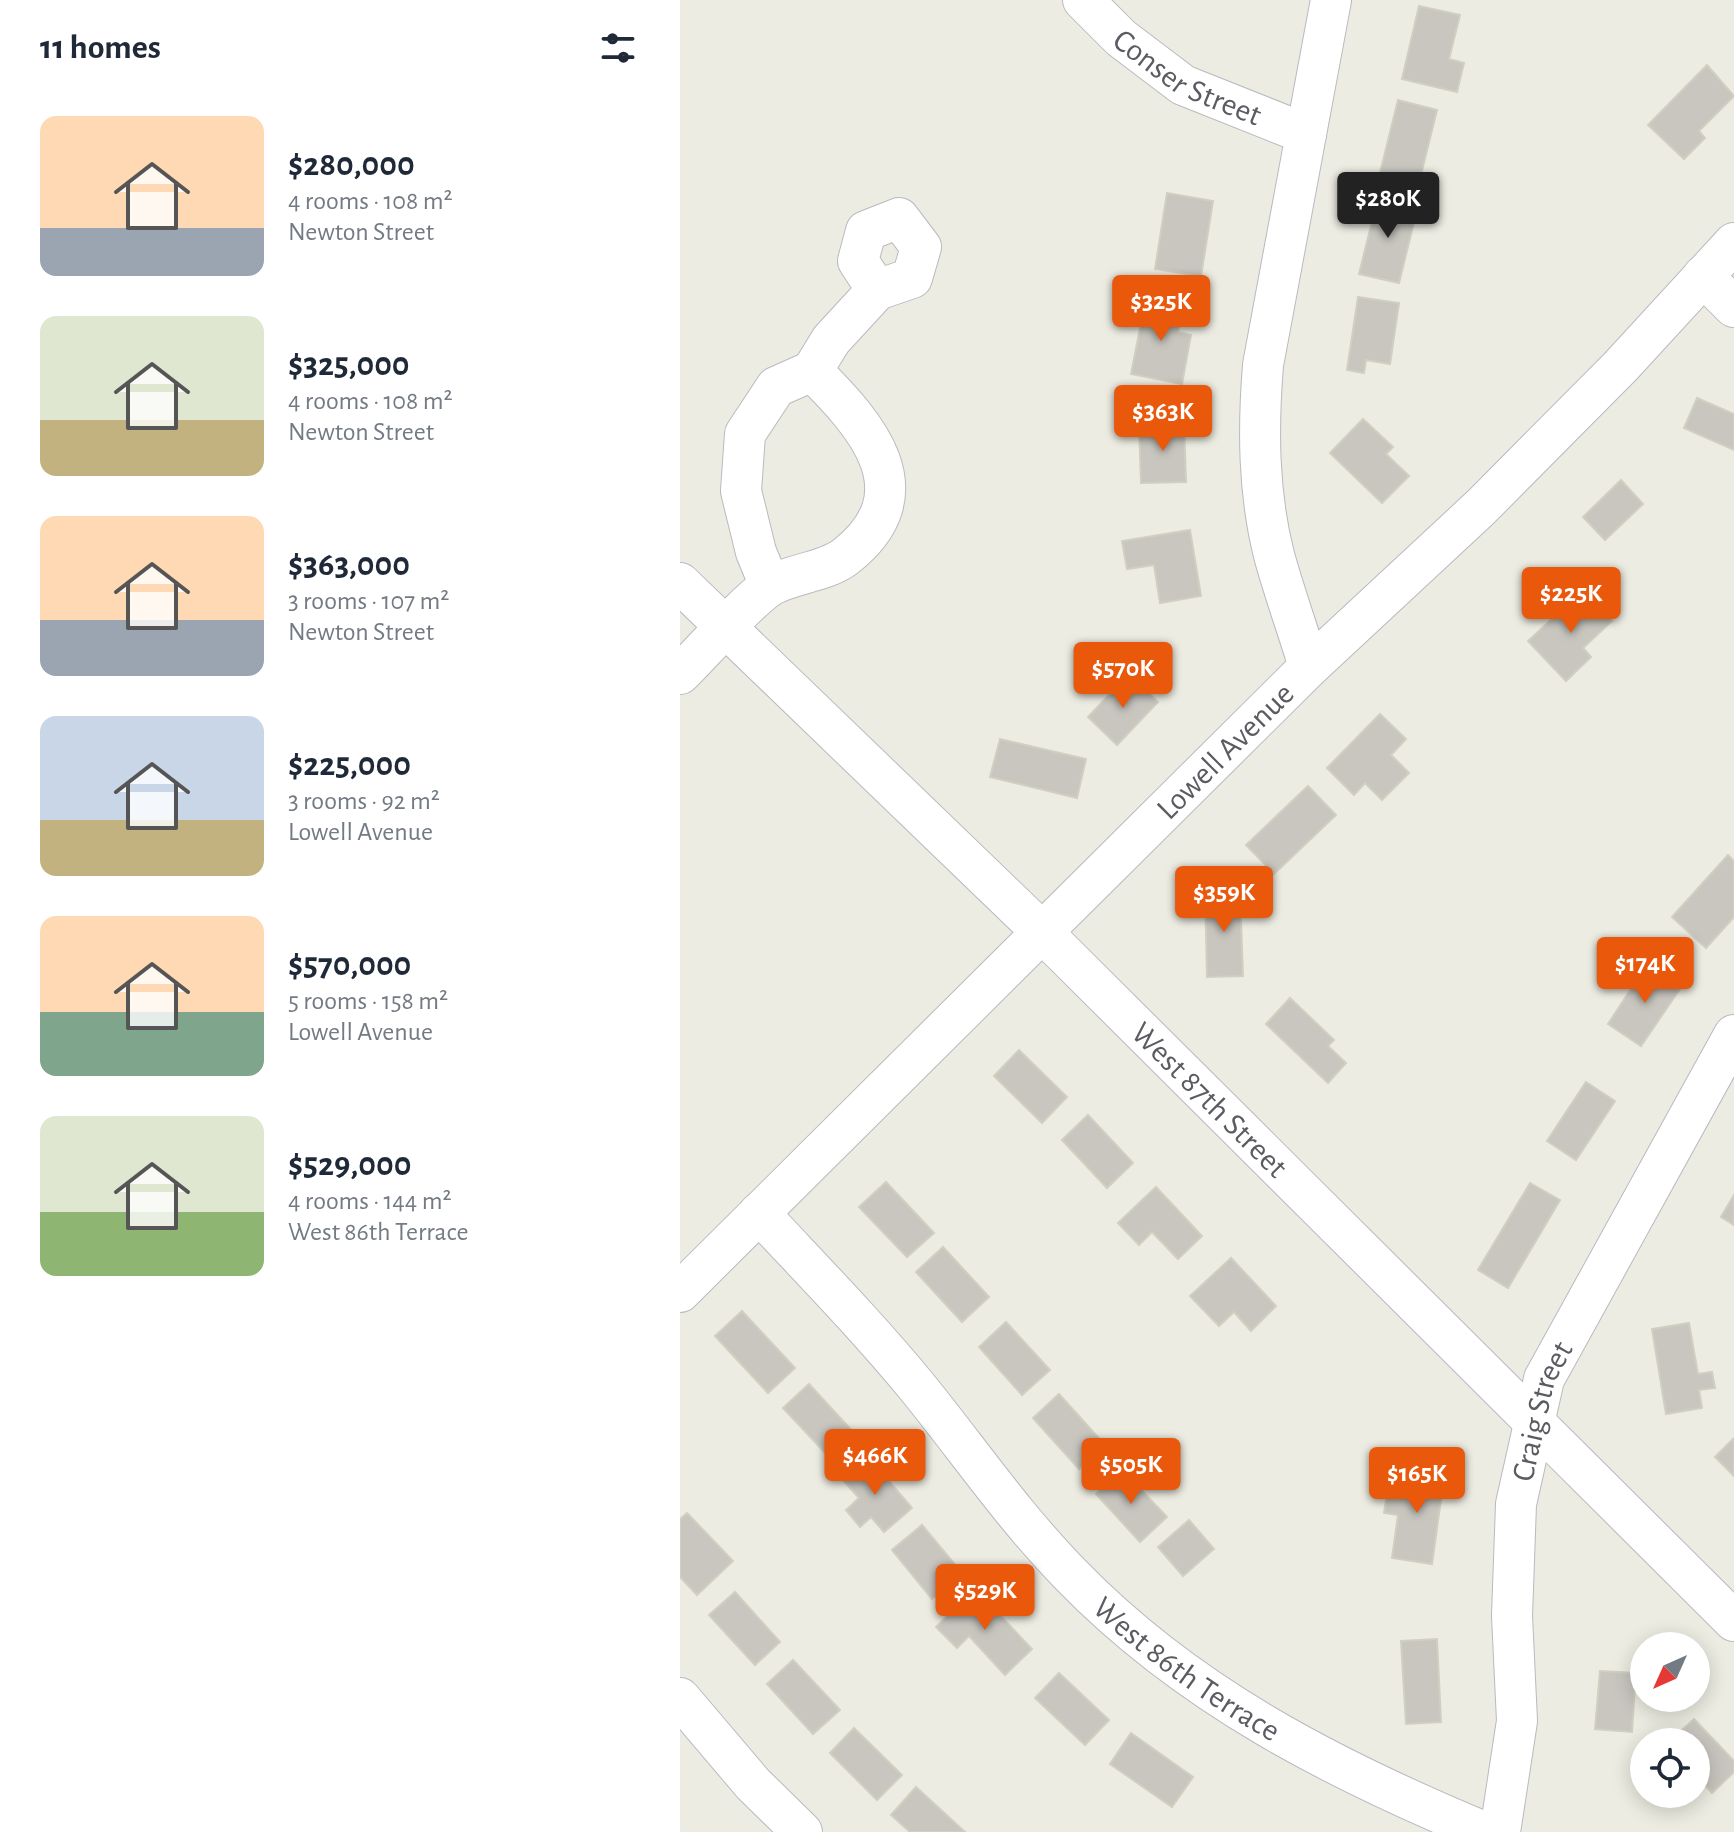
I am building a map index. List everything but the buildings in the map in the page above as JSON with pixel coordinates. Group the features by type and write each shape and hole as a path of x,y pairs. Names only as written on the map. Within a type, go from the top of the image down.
{"street":[{"name":"Conser Street","path":"1083,0 1121,38 1183,85 1306,134"},
{"path":"1309,667 1274,554 1261,473 1259,413 1263,365 1331,0"},
{"name":"Lowell Avenue","path":"680,1292 1309,667 1481,507 1621,366 1734,243"},
{"path":"1703,276 1734,307"},
{"path":"770,586 756,552 741,491 745,434 776,387 812,371 831,340 877,290"},
{"path":"680,674 770,586 844,558 879,521 887,470 853,411 812,371"},
{"name":"West 87th Street","path":"680,583 725,630 1041,931 1734,1621"},
{"name":"Craig Street","path":"1500,1832 1517,1721 1512,1551 1516,1504 1544,1379 1734,1035"},
{"name":"West 86th Terrace","path":"759,1213 873,1335 993,1489 1073,1577 1163,1657 1237,1711 1313,1754 1396,1796 1484,1832"},
{"path":"680,1698 753,1784 802,1832"}]}
